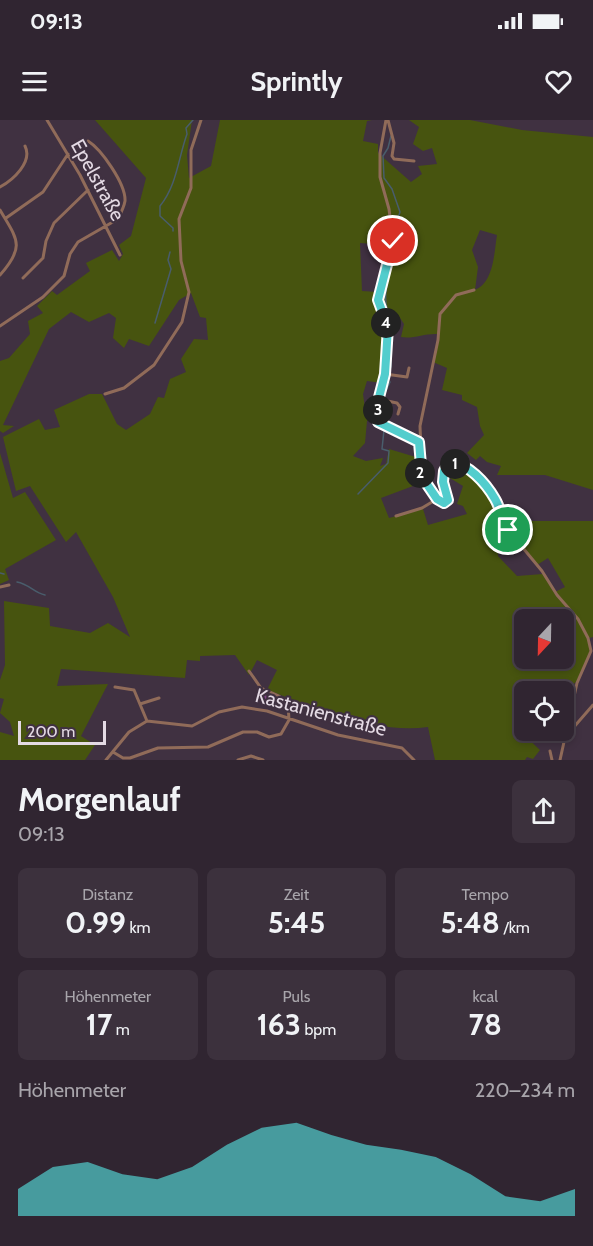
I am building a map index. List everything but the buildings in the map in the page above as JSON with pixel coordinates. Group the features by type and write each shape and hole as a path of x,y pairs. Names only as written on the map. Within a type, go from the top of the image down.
{"street":[{"name":"Epelstraße","path":"47,120 68,153 120,255"},
{"path":"105,393 124,388 154,365 178,329 189,292 181,261 179,219 191,188 190,150 201,120"},
{"path":"387,120 394,143 394,159 414,161"},
{"path":"387,120 380,153 380,177 389,208 393,241 378,300 388,327 385,374 378,399 378,422 419,442"},
{"path":"0,326 43,297 63,276 70,254 78,242 118,219 125,200 123,190 113,170 94,144 88,141"},
{"path":"0,187 18,173 26,157 25,146"},
{"path":"6,219 43,192 68,153"},
{"path":"23,278 43,258 46,241 54,223 88,190"},
{"path":"0,210 16,235 17,244 15,255 0,275"},
{"path":"474,290 456,295 448,301 439,316 438,340 420,426 420,471 437,499 444,503 448,500 443,476 448,464 454,464 478,477 496,500 508,530 542,571 556,595 578,620 588,639 591,651 577,683 574,697"},
{"path":"385,374 406,377 409,368"},
{"path":"378,399 396,403 400,407 398,414"},
{"path":"396,516 422,508 437,499"},
{"path":"0,587 9,585"},
{"path":"113,752 123,758 130,758 158,748 201,748 243,732 275,736 285,730 290,709 285,699 261,688 249,671"},
{"path":"106,760 129,732 147,721 134,690 115,687"},
{"path":"140,704 159,698"},
{"path":"574,726 593,705"},
{"name":"Kastanienstraße","path":"147,721 192,726 219,712 242,707 267,711 338,735 402,748 414,760"},
{"path":"560,760 565,741"},
{"path":"550,751 552,760"},
{"path":"238,760 250,756 263,760"}],"green space":[{"path":"95,120 192,120 187,155 189,178 211,166 220,120 372,120 367,121 363,141 378,144 378,153 411,182 422,174 418,166 437,164 432,148 423,151 413,144 419,127 409,120 470,120 522,130 593,137 593,490 545,475 497,475 501,466 487,462 480,456 476,460 467,453 484,435 477,407 462,400 462,395 442,390 447,368 433,362 439,340 439,316 438,334 415,337 401,337 404,324 398,315 384,318 388,350 382,383 367,381 363,394 365,409 377,408 378,421 367,421 365,443 353,456 366,461 383,458 380,466 386,464 389,449 419,458 413,486 381,498 389,518 423,509 428,525 467,514 463,506 457,504 463,486 445,475 447,468 453,465 476,477 493,497 500,512 503,528 503,535 497,539 498,556 517,576 543,574 556,596 568,609 514,609 514,669 574,669 574,616 578,620 588,639 590,651 577,681 574,684 574,681 514,681 514,741 531,741 540,750 533,759 527,757 525,760 435,760 428,727 387,727 366,723 267,690 277,670 257,660 249,675 235,655 200,656 200,661 187,660 185,678 61,669 57,686 108,684 81,736 95,745 85,760 0,760 0,732 14,736 10,722 0,713 4,699 0,698 0,680 5,665 4,601 49,608 50,626 90,633 108,623 130,637 113,597 76,532 66,542 30,486 16,491 3,437 39,419 45,430 60,427 54,410 89,394 102,394 117,424 126,430 150,414 158,397 164,398 170,379 186,372 181,359 194,339 208,340 206,318 200,317 191,293 179,300 149,346 129,339 124,348 113,338 116,318 109,313 89,322 71,312 49,329 3,425 14,426 3,433 0,431 0,361 9,358 30,334 28,321 43,313 37,306 52,291 57,295 90,271 86,263 112,250 119,261 123,254 119,245 131,236 146,178","holes":["480,230 497,235 490,274 486,281 475,290 478,267 472,250","382,231 391,232 392,241 388,263 378,292 362,291 360,243 373,244 373,237 382,237"]},
{"path":"0,453 13,498 25,492 56,540 5,569 9,580 0,584"},
{"path":"498,498 511,521 593,521 593,637 589,638 574,613 574,609 570,609 555,592 565,587 548,558 537,565 509,530"}],"waterway":[{"path":"173,231 173,228 160,216 160,206 174,181 187,134 186,128 193,120"},
{"path":"391,136 383,156 384,178 392,189 400,212 397,221 404,231 400,234 401,238 386,291 388,310 392,317"},
{"path":"155,323 171,269 168,260 170,252"},
{"path":"391,342 391,367"},
{"path":"384,395 390,382"},
{"path":"384,403 387,413 385,423"},
{"path":"358,494 388,463 389,451 382,449 384,430"},
{"path":"0,573 4,574"},
{"path":"17,582 45,595"}],"route":[{"path":"393,241 378,300 388,330 385,374 377,405 378,422 419,442 422,477 441,502 448,500 443,476 448,464 454,464 475,474 496,500 508,530"}]}
